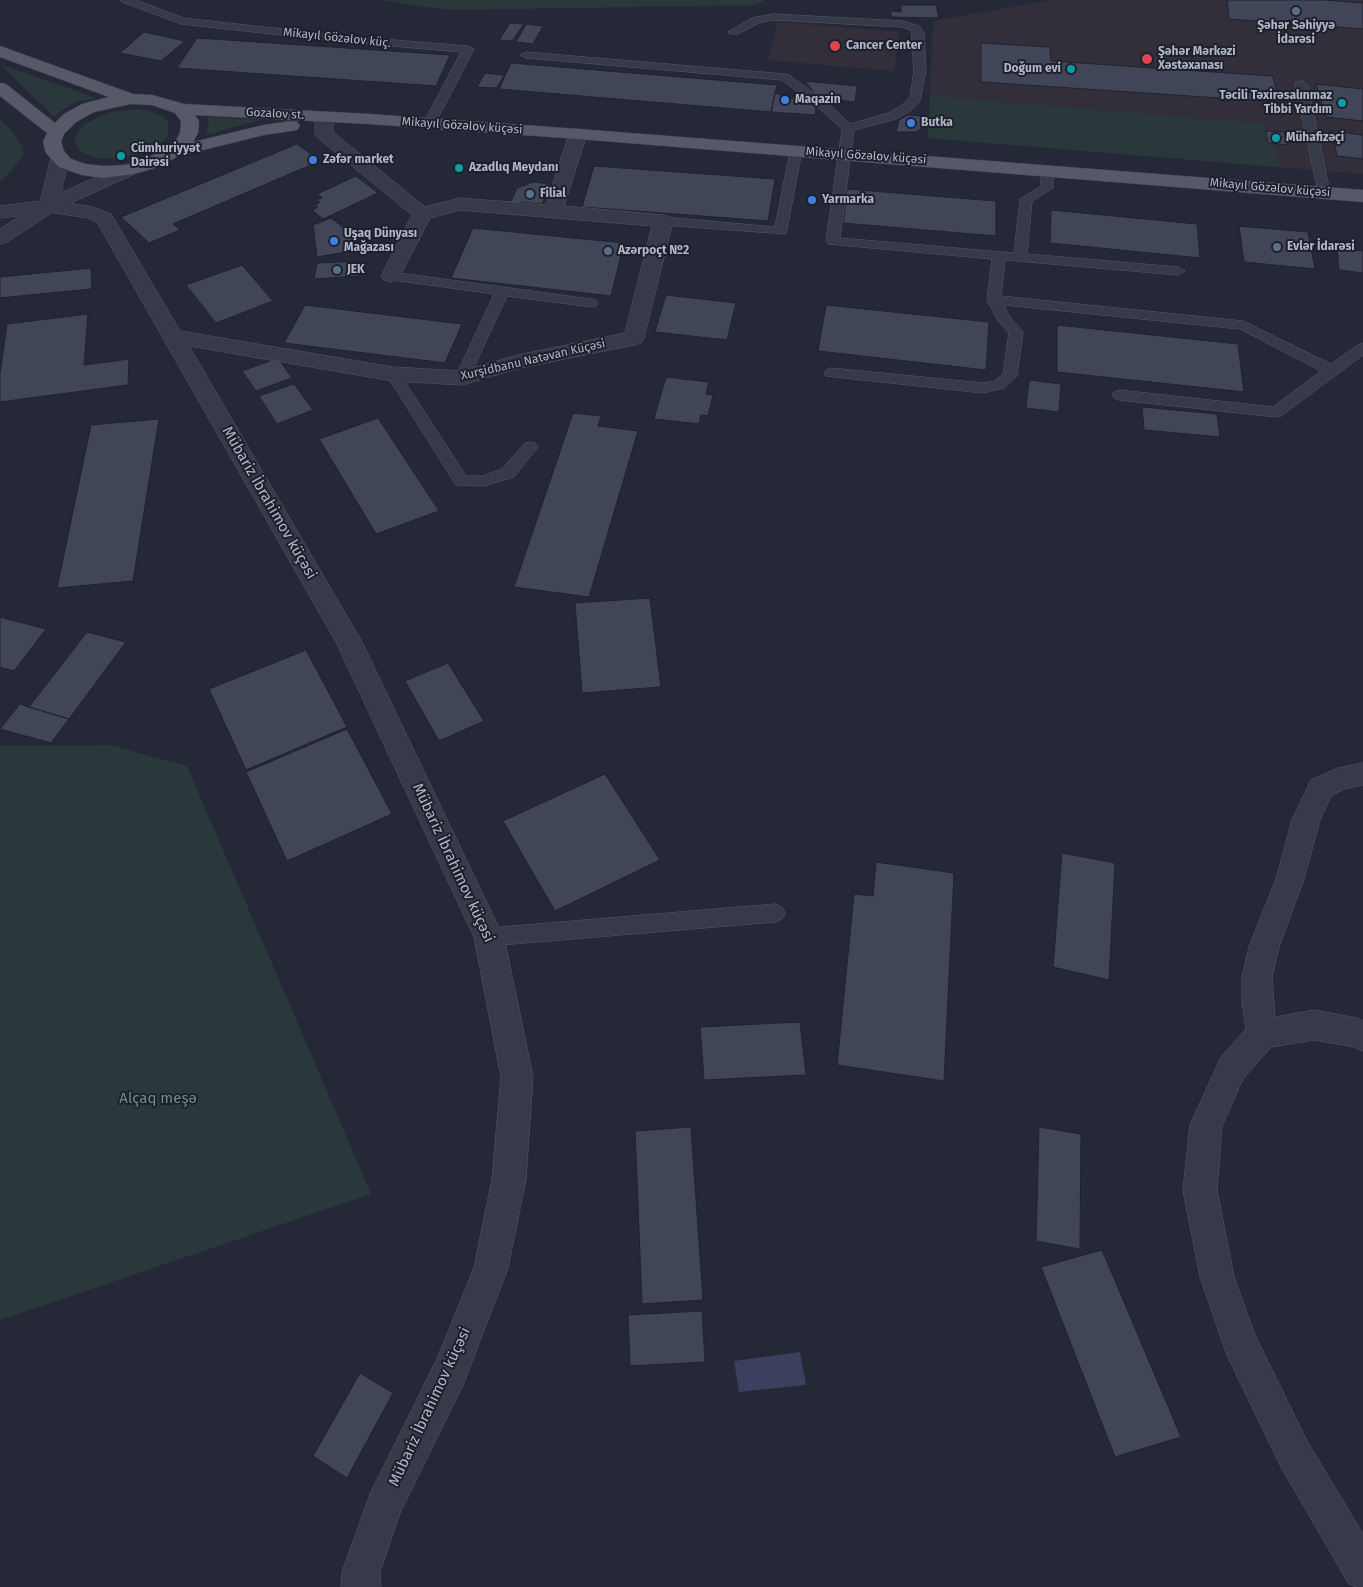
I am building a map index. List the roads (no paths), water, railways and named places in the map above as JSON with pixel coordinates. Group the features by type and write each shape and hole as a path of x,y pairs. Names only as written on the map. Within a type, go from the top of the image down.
{"main road":[{"path":"0,51 131,99"},
{"path":"0,88 56,132"},
{"path":"131,99 109,102 88,108 70,118 56,132 52,142 55,153 65,163 82,169 103,172 126,170 149,164 173,152 182,145 189,133 190,121 181,110"},
{"name":"Gozalov st.","path":"131,99 152,100 170,104 181,110 370,119"},
{"name":"Mikayıl Gözəlov küçəsi","path":"370,119 844,154 1363,196"},
{"path":"173,152 264,130 324,122 370,119"}],"street":[{"path":"324,122 324,134 422,214"},
{"path":"553,211 578,134"},
{"path":"49,206 60,158"},
{"path":"0,238 49,206 126,170"},
{"path":"391,276 422,214 460,204 663,221"},
{"path":"0,212 49,206"},
{"name":"Mübariz İbrahimov küçəsi","path":"49,206 93,214 104,218 349,642 489,937 518,1077 509,1179 491,1268 450,1372 383,1507 361,1572 361,1587"},
{"name":"Xurşidbanu Natəvan Küçəsi","path":"174,337 393,374 462,378 518,362 634,338 663,221"},
{"path":"1262,1034 1257,1003 1257,977 1264,947 1290,879 1306,820 1321,788 1338,779 1363,774"},
{"path":"1363,1036 1314,1025 1262,1034 1232,1068 1206,1125 1200,1190 1217,1277 1240,1342 1294,1454 1363,1570"}],"lane":[{"name":"Mikayıl Gözəlov küç.","path":"126,0 181,21 345,39 468,49 429,124"},
{"path":"734,32 756,20 773,17 904,24 914,28 918,33 920,71 916,98 906,108 892,116 848,128"},
{"path":"526,55 785,77 825,107 848,128"},
{"path":"1301,84 1324,192"},
{"path":"848,128 833,241 1178,271"},
{"path":"663,221 781,231 796,151"},
{"path":"1020,257 1026,199 1047,188 1047,170"},
{"path":"831,373 983,388 999,385 1010,376 1016,332 1003,318 994,300 999,255"},
{"path":"391,276 591,303"},
{"path":"462,378 502,292"},
{"path":"994,300 1243,326 1332,371"},
{"path":"1119,395 1276,412 1363,348"},
{"path":"393,374 462,481 484,481 508,472 530,447"},
{"path":"489,937 775,912"}],"water":[{"path":"800,1352 806,1385 739,1392 734,1361"}],"place":[{"name":"Şəhər Səhiyyə İdarəsi","path":"1296,11"},
{"name":"Cancer Center","path":"835,46"},
{"name":"Şəhər Mərkəzi Xəstəxanası","path":"1147,59"},
{"name":"Doğum evi","path":"1071,69"},
{"name":"Maqazin","path":"785,100"},
{"name":"Təcili Təxirəsalınmaz Tibbi Yardım","path":"1342,103"},
{"name":"Butka","path":"911,123"},
{"name":"Mühafizəçi","path":"1276,138"},
{"name":"Cümhuriyyət Dairəsi","path":"121,156"},
{"name":"Zəfər market","path":"313,160"},
{"name":"Azadlıq Meydanı","path":"459,168"},
{"name":"Filial","path":"530,194"},
{"name":"Yarmarka","path":"812,200"},
{"name":"Uşaq Dünyası Mağazası","path":"334,241"},
{"name":"Evlər İdarəsi","path":"1277,247"},
{"name":"Azərpoçt №2","path":"608,251"},
{"name":"JEK","path":"337,270"}],"park label":[{"name":"Alçaq meşə","path":"158,1099"}]}
